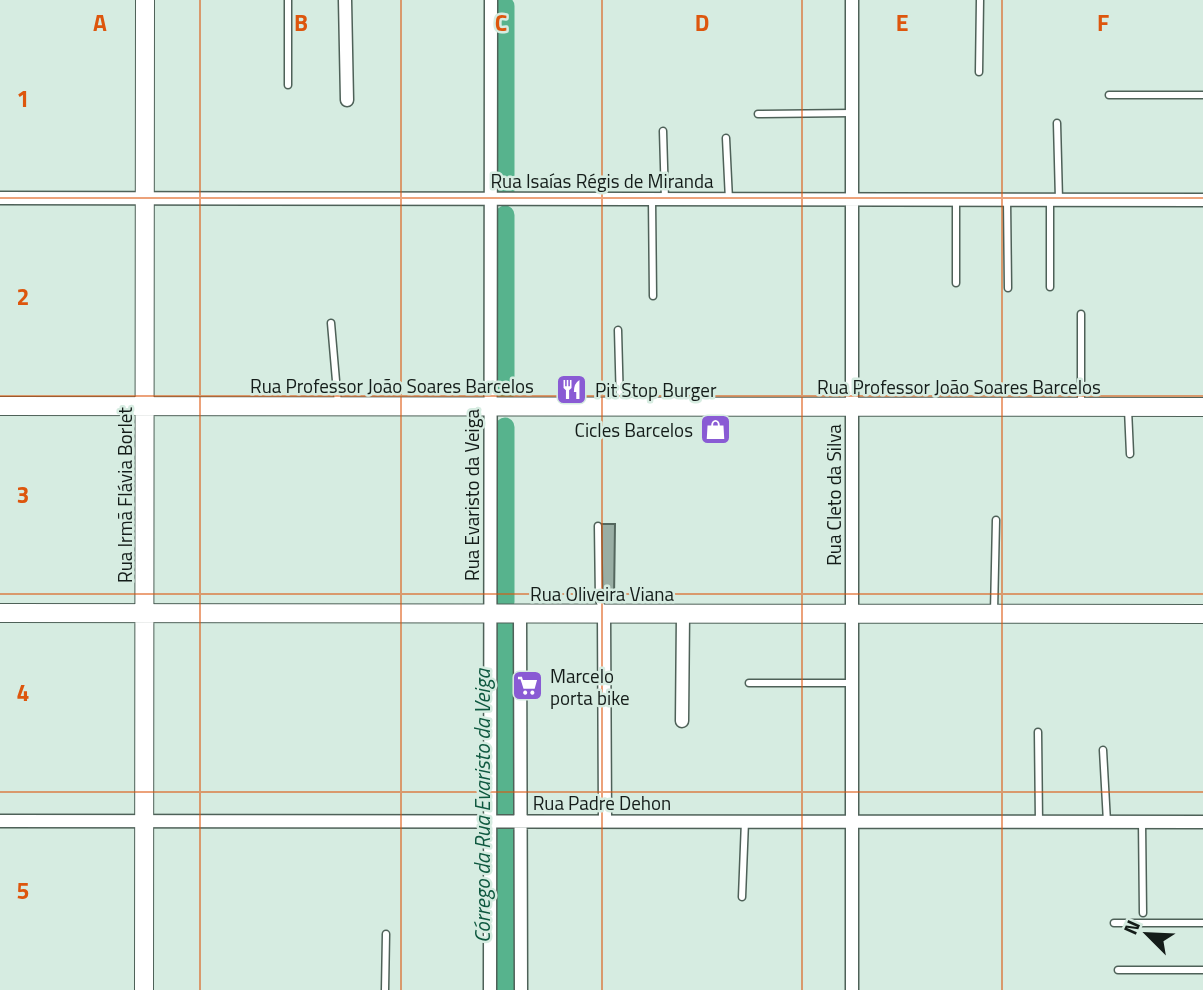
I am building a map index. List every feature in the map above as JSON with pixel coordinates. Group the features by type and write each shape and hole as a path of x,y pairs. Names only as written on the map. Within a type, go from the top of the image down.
{"main road":[{"name":"Rua Irmã Flávia Borlet","path":"144,990 145,0"},
{"name":"Rua Professor João Soares Barcelos","path":"0,406 1203,407"},
{"name":"Rua Oliveira Viana","path":"0,612 1203,614"}],"street":[{"path":"345,0 347,100"},
{"name":"Rua Evaristo da Veiga","path":"490,990 491,0"},
{"name":"Rua Cleto da Silva","path":"852,0 852,990"},
{"name":"Rua Isaías Régis de Miranda","path":"0,198 1203,200"},
{"path":"520,614 521,990"},
{"path":"604,614 605,821"},
{"path":"682,721 683,614"},
{"name":"Rua Padre Dehon","path":"0,821 1203,822"}],"lane":[{"path":"288,0 288,85"},
{"path":"979,72 980,0"},
{"path":"1109,95 1203,96"},
{"path":"758,114 852,113"},
{"path":"1050,287 1057,123"},
{"path":"653,296 663,131"},
{"path":"726,138 729,200"},
{"path":"956,200 956,283"},
{"path":"1007,200 1008,288"},
{"path":"1080,314 1082,407"},
{"path":"331,323 338,406"},
{"path":"618,330 620,406"},
{"path":"1128,407 1130,454"},
{"path":"994,614 996,520"},
{"path":"598,526 599,600 604,614"},
{"path":"748,683 852,683"},
{"path":"1038,732 1039,822"},
{"path":"1103,750 1107,822"},
{"path":"742,897 745,821"},
{"path":"1142,822 1143,913"},
{"path":"1114,923 1203,923"},
{"path":"385,990 386,934"},
{"path":"1118,970 1203,970"}],"building":[{"path":"601,524 615,524 614,599 600,598"}],"waterway":[{"name":"Córrego da Rua Evaristo da Veiga","path":"505,6 505,192"},
{"name":"Córrego da Rua Evaristo da Veiga","path":"505,215 505,392"},
{"name":"Córrego da Rua Evaristo da Veiga","path":"505,427 505,602"},
{"name":"Córrego da Rua Evaristo da Veiga","path":"505,623 505,990"}],"place":[{"name":"Pit Stop Burger","path":"572,389"},
{"name":"Cicles Barcelos","path":"716,429"},
{"name":"Marcelo porta bike","path":"527,686"}]}
